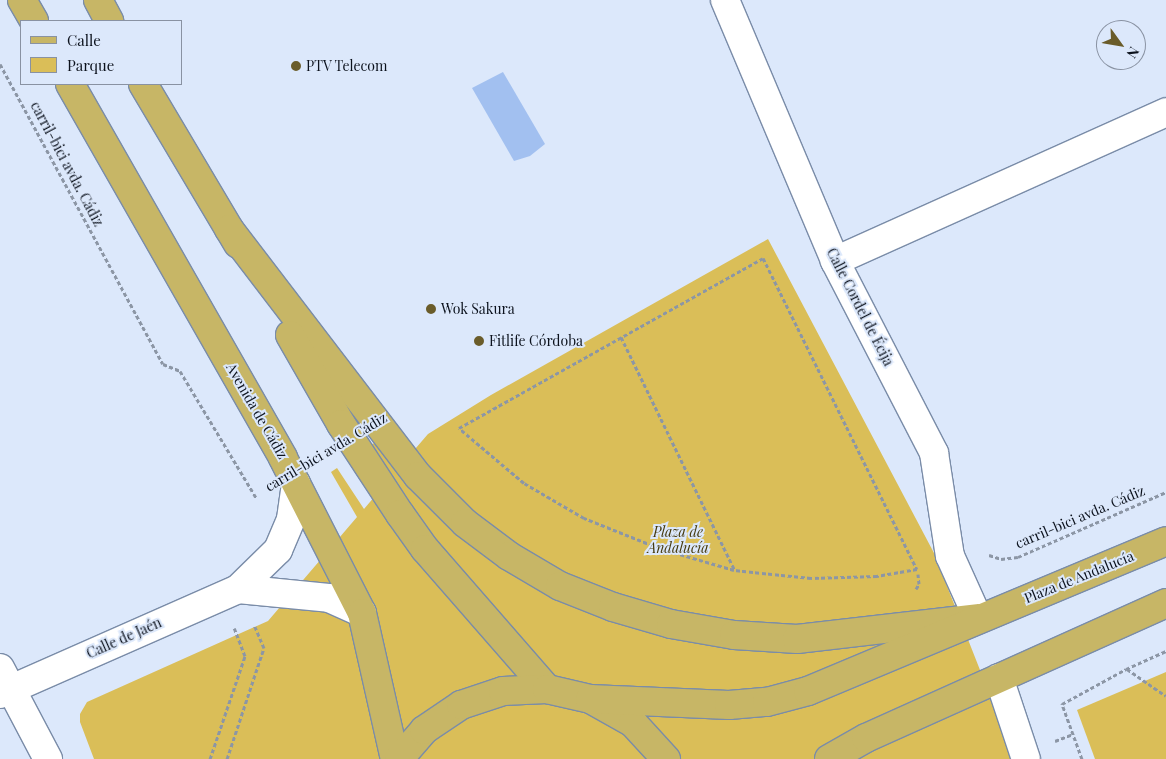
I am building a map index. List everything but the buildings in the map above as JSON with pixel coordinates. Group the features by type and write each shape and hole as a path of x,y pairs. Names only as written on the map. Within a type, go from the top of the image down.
{"main road":[{"path":"22,0 33,20"},
{"path":"98,0 108,20"},
{"name":"Avenida de Cádiz","path":"71,85 296,483 362,613 395,759"},
{"path":"144,85 229,228 341,424 400,514 425,549 547,689"},
{"path":"229,228 418,476 465,523 509,556 560,586 613,608 671,624 734,635 797,639 978,618"},
{"name":"Plaza de Andalucía","path":"399,759 424,730 461,705 503,691 547,689 590,699 729,705 767,702 808,691 978,618 1166,541"},
{"path":"829,759 866,738 1166,603"},
{"name":"Plaza de Andalucía","path":"590,699 633,723 666,759"}],"street":[{"name":"Calle Cordel de Écija","path":"725,0 835,260 934,453 950,556 978,618"},
{"path":"835,260 1166,112"},
{"name":"Calle de Jaén","path":"4,684 229,592 278,550 290,519 296,483"},
{"name":"Calle de Jaén","path":"229,592 329,598 362,613"},
{"path":"999,678 1026,759"},
{"path":"4,684 48,759"}],"path":[{"name":"carril-bici avda. Cádiz","path":"0,64 163,364 180,371 260,504 296,483"},
{"path":"734,570 621,337 763,258 917,569 919,584 911,595"},
{"name":"carril-bici avda. Cádiz","path":"621,337 459,428 524,483 584,518 659,548 734,570 811,578 877,576 917,569 978,547 987,554 1001,559 1018,557 1166,492"},
{"path":"210,759 245,656 229,592"},
{"path":"227,759 264,648 229,592"},
{"path":"1082,759 1062,704 1126,669 1166,652"},
{"path":"1126,669 1166,696"}],"green space":[{"name":"Plaza de Andalucía","path":"768,239 934,553 1015,759 94,759 80,722 80,714 87,702 268,621 357,517 331,472 337,468 364,509 392,476 372,444 377,442 397,470 428,434 491,395"},
{"path":"1166,672 1166,759 1095,759 1077,710"}],"water":[{"path":"503,72 545,144 530,156 514,161 472,88"}],"place":[{"name":"PTV Telecom","path":"296,66"},
{"name":"Wok Sakura","path":"431,309"},
{"name":"Fitlife Córdoba","path":"479,341"}]}
